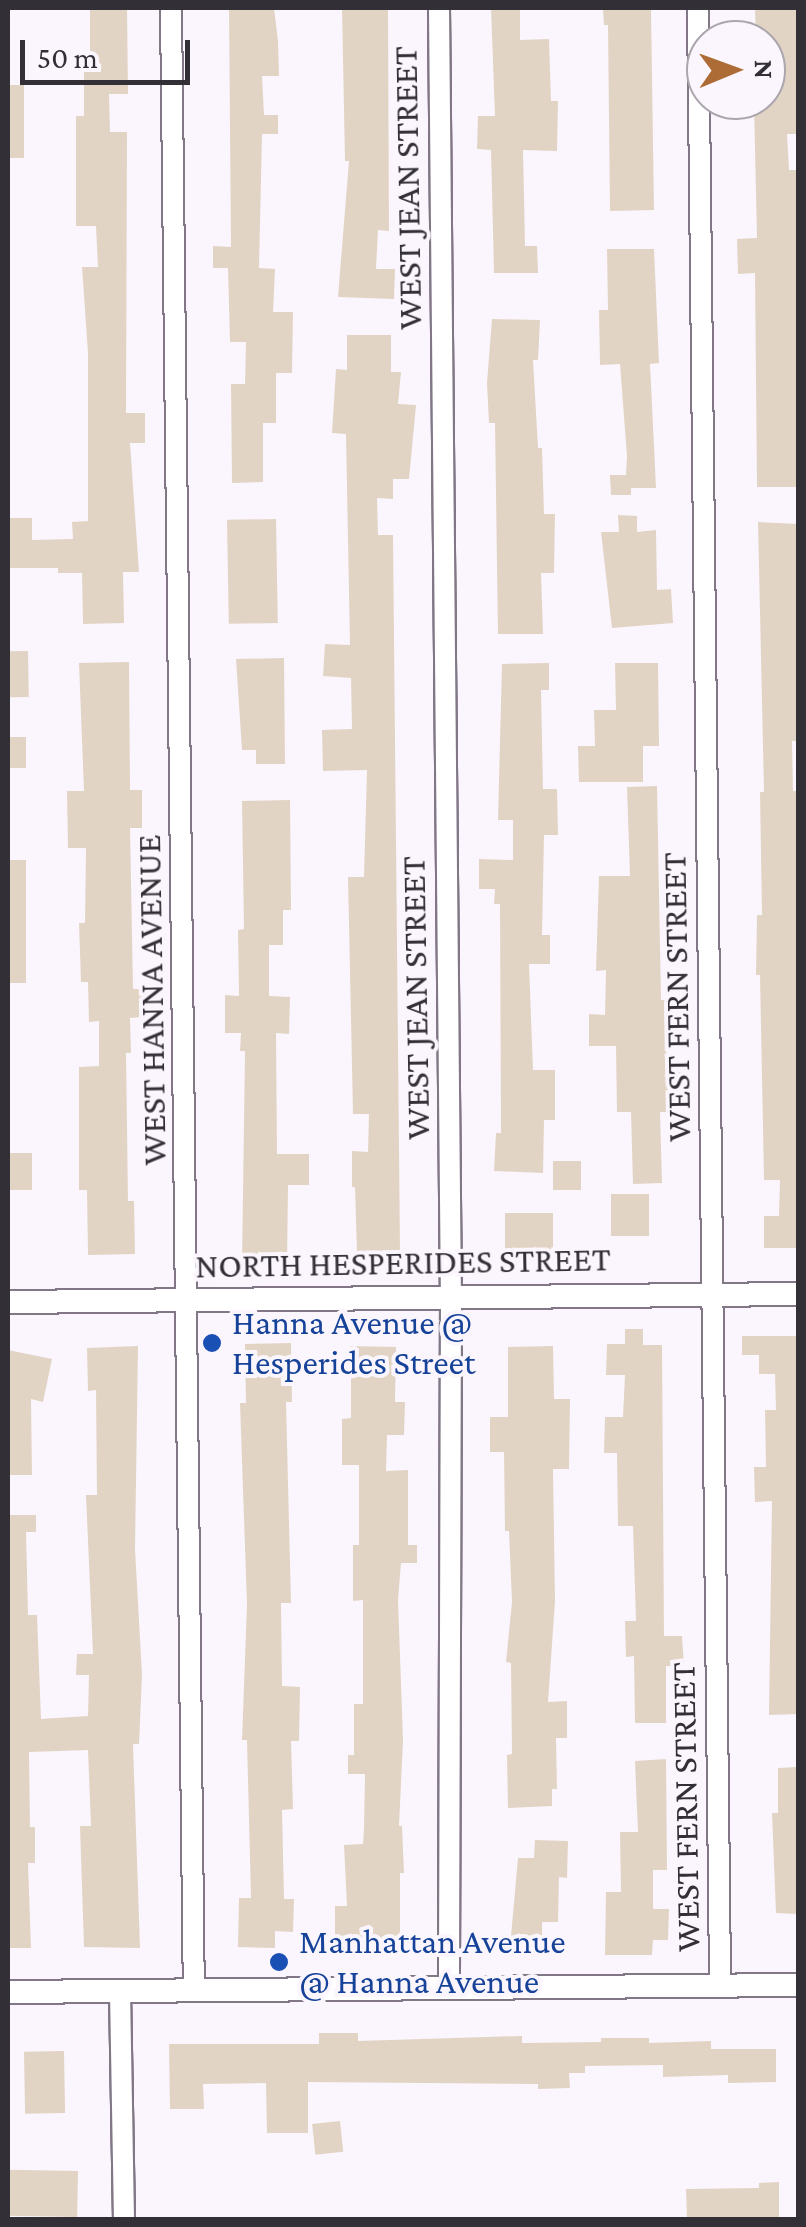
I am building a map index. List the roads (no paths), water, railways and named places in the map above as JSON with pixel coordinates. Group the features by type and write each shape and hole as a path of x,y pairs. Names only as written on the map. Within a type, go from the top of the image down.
{"street":[{"name":"WEST HANNA AVENUE","path":"171,8 189,1301 194,1991"},
{"name":"WEST JEAN STREET","path":"439,8 451,1299 449,1988"},
{"name":"WEST FERN STREET","path":"698,8 720,1986"},
{"name":"NORTH HESPERIDES STREET","path":"8,1302 798,1294"},
{"path":"8,1992 798,1985"},
{"path":"120,1991 124,2220"}],"place":[{"name":"Hanna Avenue @ Hesperides Street","path":"212,1343"},
{"name":"Manhattan Avenue @ Hanna Avenue","path":"279,1962"}]}
